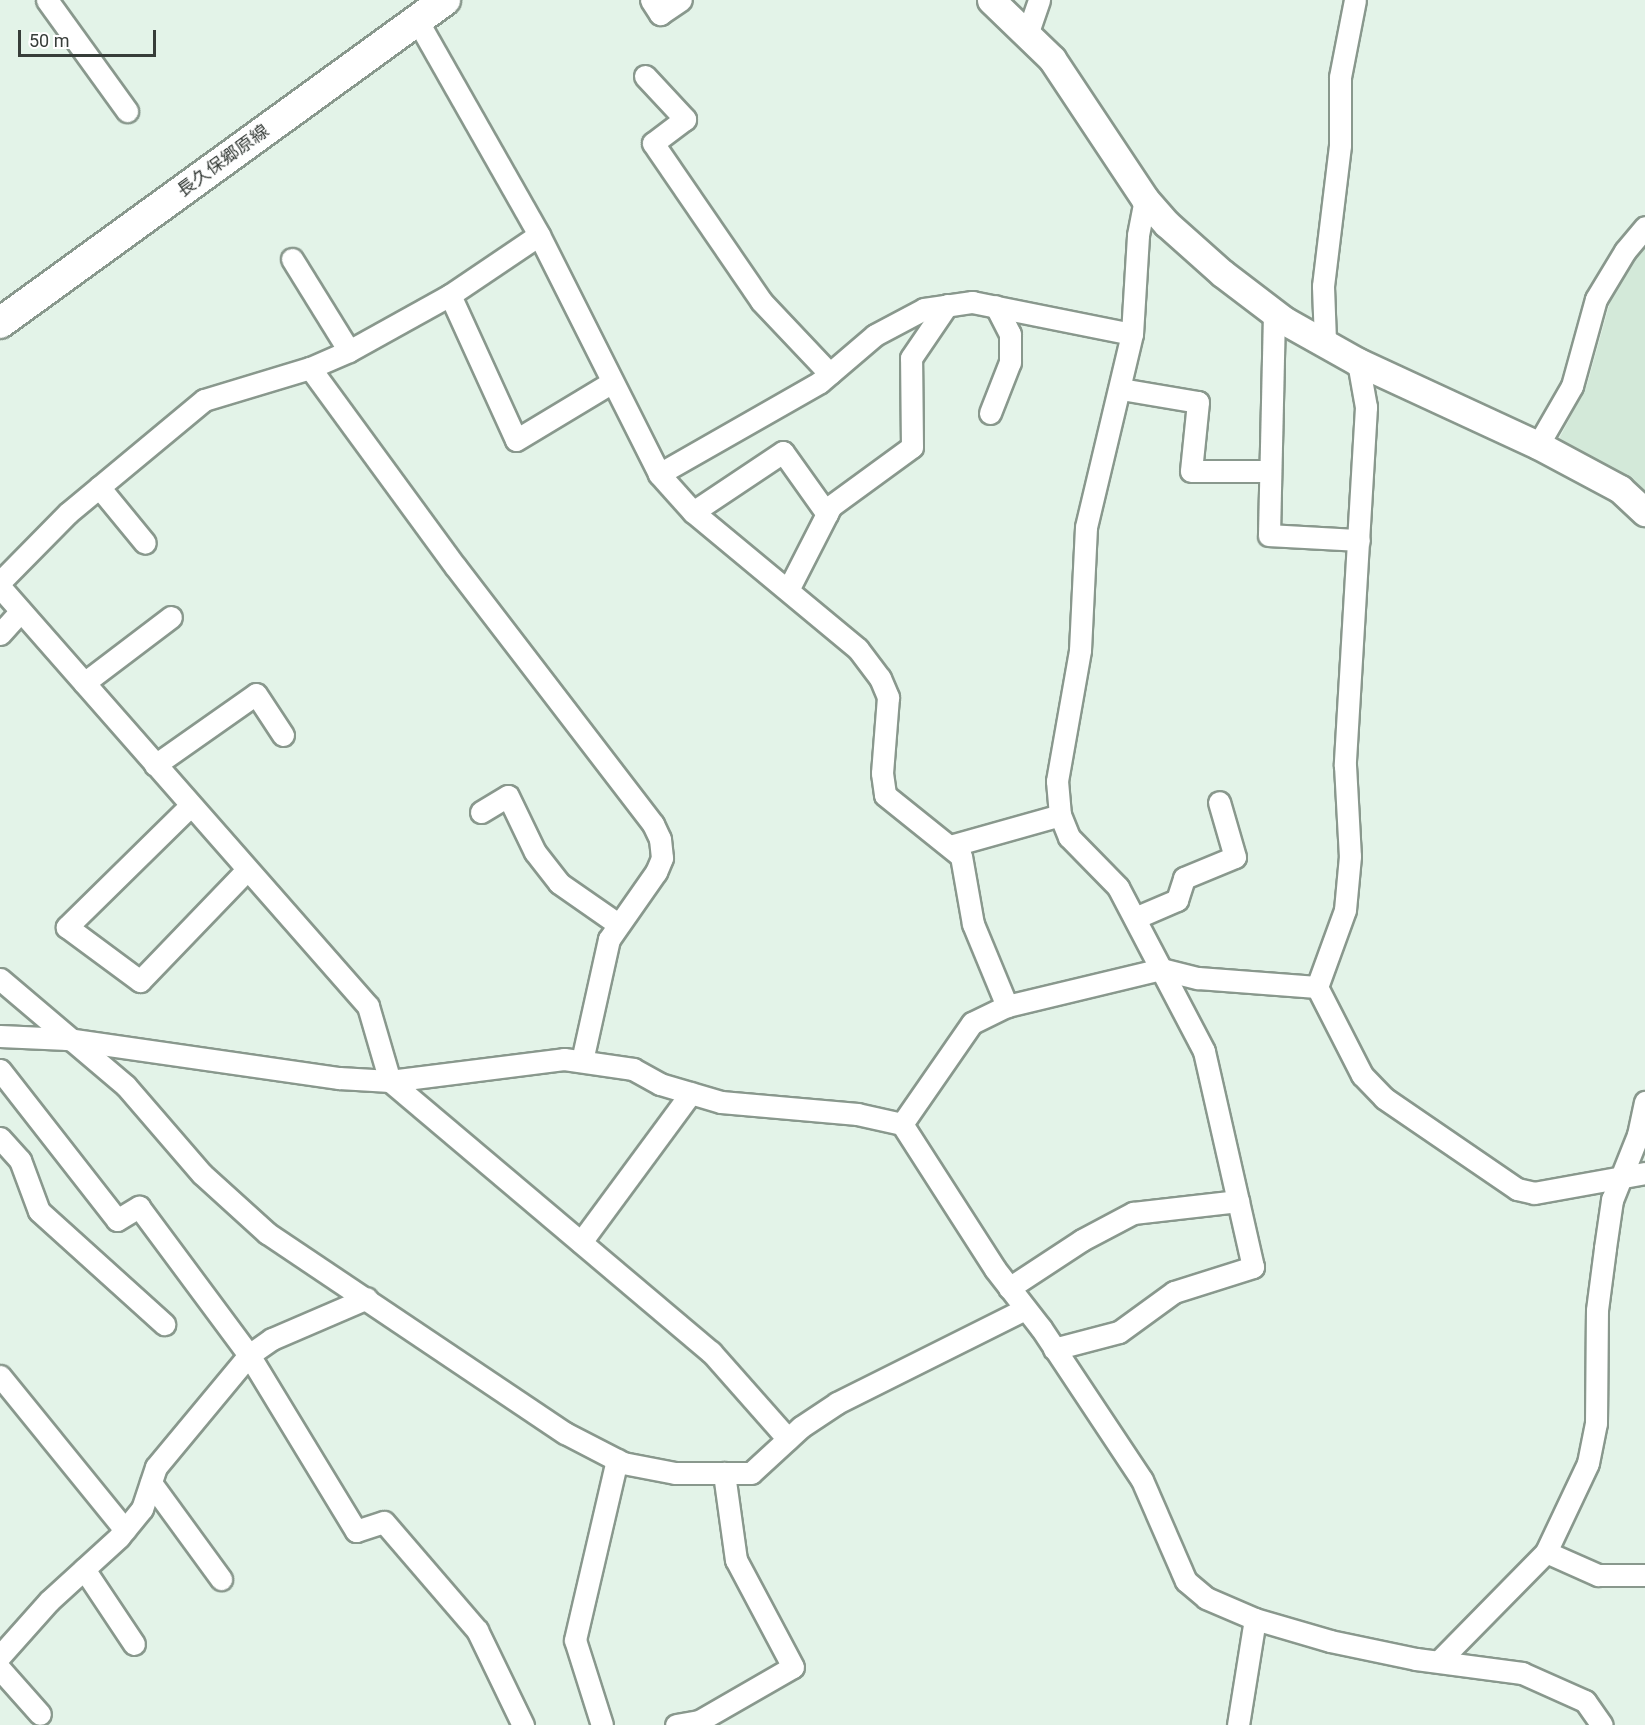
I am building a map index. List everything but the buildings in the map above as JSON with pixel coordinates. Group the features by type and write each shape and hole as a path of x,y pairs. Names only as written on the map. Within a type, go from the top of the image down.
{"main road":[{"name":"長久保郷原線","path":"2,318 445,0"}],"street":[{"path":"47,0 126,111"},
{"path":"651,0 660,14 681,0"},
{"path":"990,0 1028,32 1052,59 1145,199 1176,232 1274,314 1325,341 1358,362 1538,444 1620,489 1645,512"},
{"path":"1028,32 1039,0"},
{"path":"1325,341 1323,286 1340,145 1340,77 1355,0"},
{"path":"417,20 539,235 660,474 693,512 858,649 880,678 888,697 882,773 885,795 961,856 973,924 1007,1006"},
{"path":"645,76 685,119 653,143 761,301 830,374"},
{"path":"1054,1349 1119,1332 1174,1292 1253,1267 1204,1051 1118,887 1069,837 1060,815 1057,781 1080,650 1086,527 1121,389 1132,334 1138,236 1145,199"},
{"path":"1538,444 1572,386 1596,299 1625,251 1645,227"},
{"path":"0,582 68,513 204,400 310,368 349,351 450,295 539,235"},
{"path":"292,259 349,351"},
{"path":"450,295 516,440 612,382"},
{"path":"660,474 830,374 875,335 924,309 972,302 1132,334"},
{"path":"788,590 831,506 912,447 911,358 947,305"},
{"path":"990,413 1010,362 1010,334 996,306"},
{"path":"1274,314 1269,535 1359,540"},
{"path":"1358,362 1366,407 1345,765 1350,856 1344,910 1317,987 1362,1075 1384,1098 1517,1189 1534,1193 1645,1173"},
{"path":"310,368 454,566 653,824 660,839 662,858 609,939 582,1061"},
{"path":"1121,389 1198,402 1191,471 1270,471"},
{"path":"693,512 783,452 827,513"},
{"path":"99,488 145,543"},
{"path":"0,587 368,1006 390,1082 711,1352 788,1439"},
{"path":"0,634 21,611"},
{"path":"84,683 171,617"},
{"path":"155,765 256,694 282,735"},
{"path":"481,812 508,796 535,852 559,883 618,924"},
{"path":"1135,918 1177,900 1184,878 1235,857 1219,802"},
{"path":"190,806 67,927 140,981 248,870"},
{"path":"950,846 1060,815"},
{"path":"902,1125 972,1023 1007,1006 1161,969 1198,978 1317,987"},
{"path":"0,979 67,1039 126,1086 202,1174 267,1233 565,1433 617,1460 675,1473 751,1473 788,1439 837,1403 1025,1309"},
{"path":"0,1036 67,1039 339,1078 390,1082 435,1078 494,1066 582,1061 633,1070 660,1084 721,1102 857,1114 902,1125 1009,1288 1054,1349 1142,1480 1180,1573 1206,1598 1255,1618 1330,1641 1522,1673 1565,1689 1585,1701 1602,1725"},
{"path":"0,1070 117,1221 138,1207 249,1355 356,1531 384,1522 477,1630 523,1725"},
{"path":"581,1242 691,1093"},
{"path":"1440,1660 1546,1552 1588,1463 1596,1423 1598,1310 1612,1200 1638,1135 1645,1102"},
{"path":"0,1138 20,1160 39,1211 164,1324"},
{"path":"1009,1288 1082,1240 1133,1213 1238,1201"},
{"path":"0,1656 49,1600 125,1530 142,1509 156,1467 249,1355 272,1339 367,1298"},
{"path":"0,1376 125,1530"},
{"path":"602,1725 575,1640 617,1460"},
{"path":"676,1725 699,1721 793,1667 736,1560 724,1473"},
{"path":"151,1483 221,1579"},
{"path":"1546,1552 1598,1575 1645,1575"},
{"path":"84,1569 134,1644"},
{"path":"1238,1725 1255,1618"},
{"path":"0,1669 40,1714"}],"shaded area":[{"path":"1645,243 1645,500 1633,486 1559,439 1587,385 1612,295"}]}
